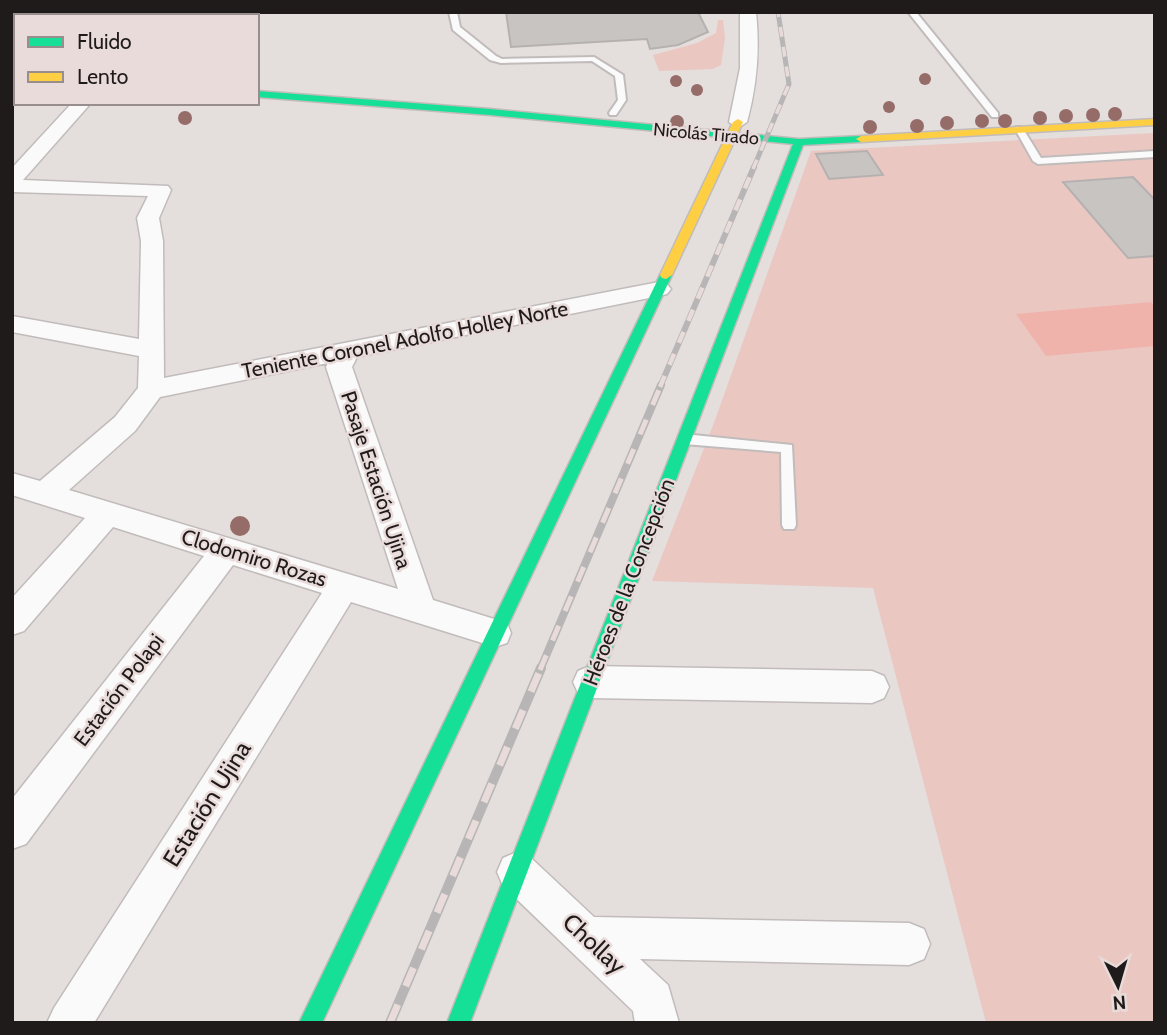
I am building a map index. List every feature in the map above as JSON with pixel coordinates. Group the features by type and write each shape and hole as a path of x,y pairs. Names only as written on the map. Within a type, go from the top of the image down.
{"main road":[{"name":"Nicolás Tirado","path":"259,83 613,114 734,130 799,142 1155,122"},
{"name":"Nicolás Tirado","path":"259,94 644,128 734,130 836,124"},
{"path":"955,117 1155,106"},
{"path":"644,128 670,144"},
{"path":"310,1023 734,130"},
{"name":"Héroes de la Concepción","path":"458,1023 799,142"},
{"path":"701,174 706,193"}],"street":[{"path":"734,130 748,82 751,43 748,12"},
{"path":"12,180 80,105"},
{"path":"12,186 161,190 148,218 152,241 151,390 125,424 45,494"},
{"name":"Teniente Coronel Adolfo Holley Norte","path":"151,390 659,289"},
{"path":"12,324 151,350"},
{"name":"Pasaje Estación Ujina","path":"346,353 338,367 419,609"},
{"name":"Clodomiro Rozas","path":"12,484 495,633"},
{"path":"12,621 107,513"},
{"name":"Estación Polapi","path":"12,830 226,550"},
{"name":"Estación Ujina","path":"69,1023 344,586"},
{"path":"590,682 872,687"},
{"name":"Chollay","path":"517,872 586,937 662,1015"},
{"path":"586,937 909,944"}],"lane":[{"path":"453,12 456,28 493,58 501,61 584,58 600,61 619,75 622,100 613,114"},
{"path":"912,12 995,115"},
{"path":"1019,130 1038,161 1155,154"},
{"path":"684,439 787,448 789,526"}],"shaded area":[{"path":"12,12 104,12 14,14 12,76"},
{"path":"718,20 723,20 725,38 721,65 713,69 659,71 653,55 697,43 716,33"},
{"path":"1155,133 1155,1023 986,1023 873,588 652,581 715,420 811,151"},
{"path":"1151,302 1155,306 1155,346 1046,356 1016,314"}],"building":[{"path":"506,12 698,12 708,32 678,45 650,49 647,39 511,47"},
{"path":"867,151 883,175 829,179 816,154"},
{"path":"1133,177 1155,200 1155,256 1128,258 1063,182"}],"railway":[{"path":"753,169 789,84 778,12"},
{"path":"660,387 754,167"},
{"path":"540,670 661,385"},
{"path":"390,1023 541,668"}],"traffic: fast":[{"path":"259,94 490,112 799,142 861,139"},
{"path":"458,1023 799,142"},
{"path":"310,1023 666,275"}],"traffic: slow":[{"path":"666,275 738,122"},
{"path":"861,139 1155,122"}]}
